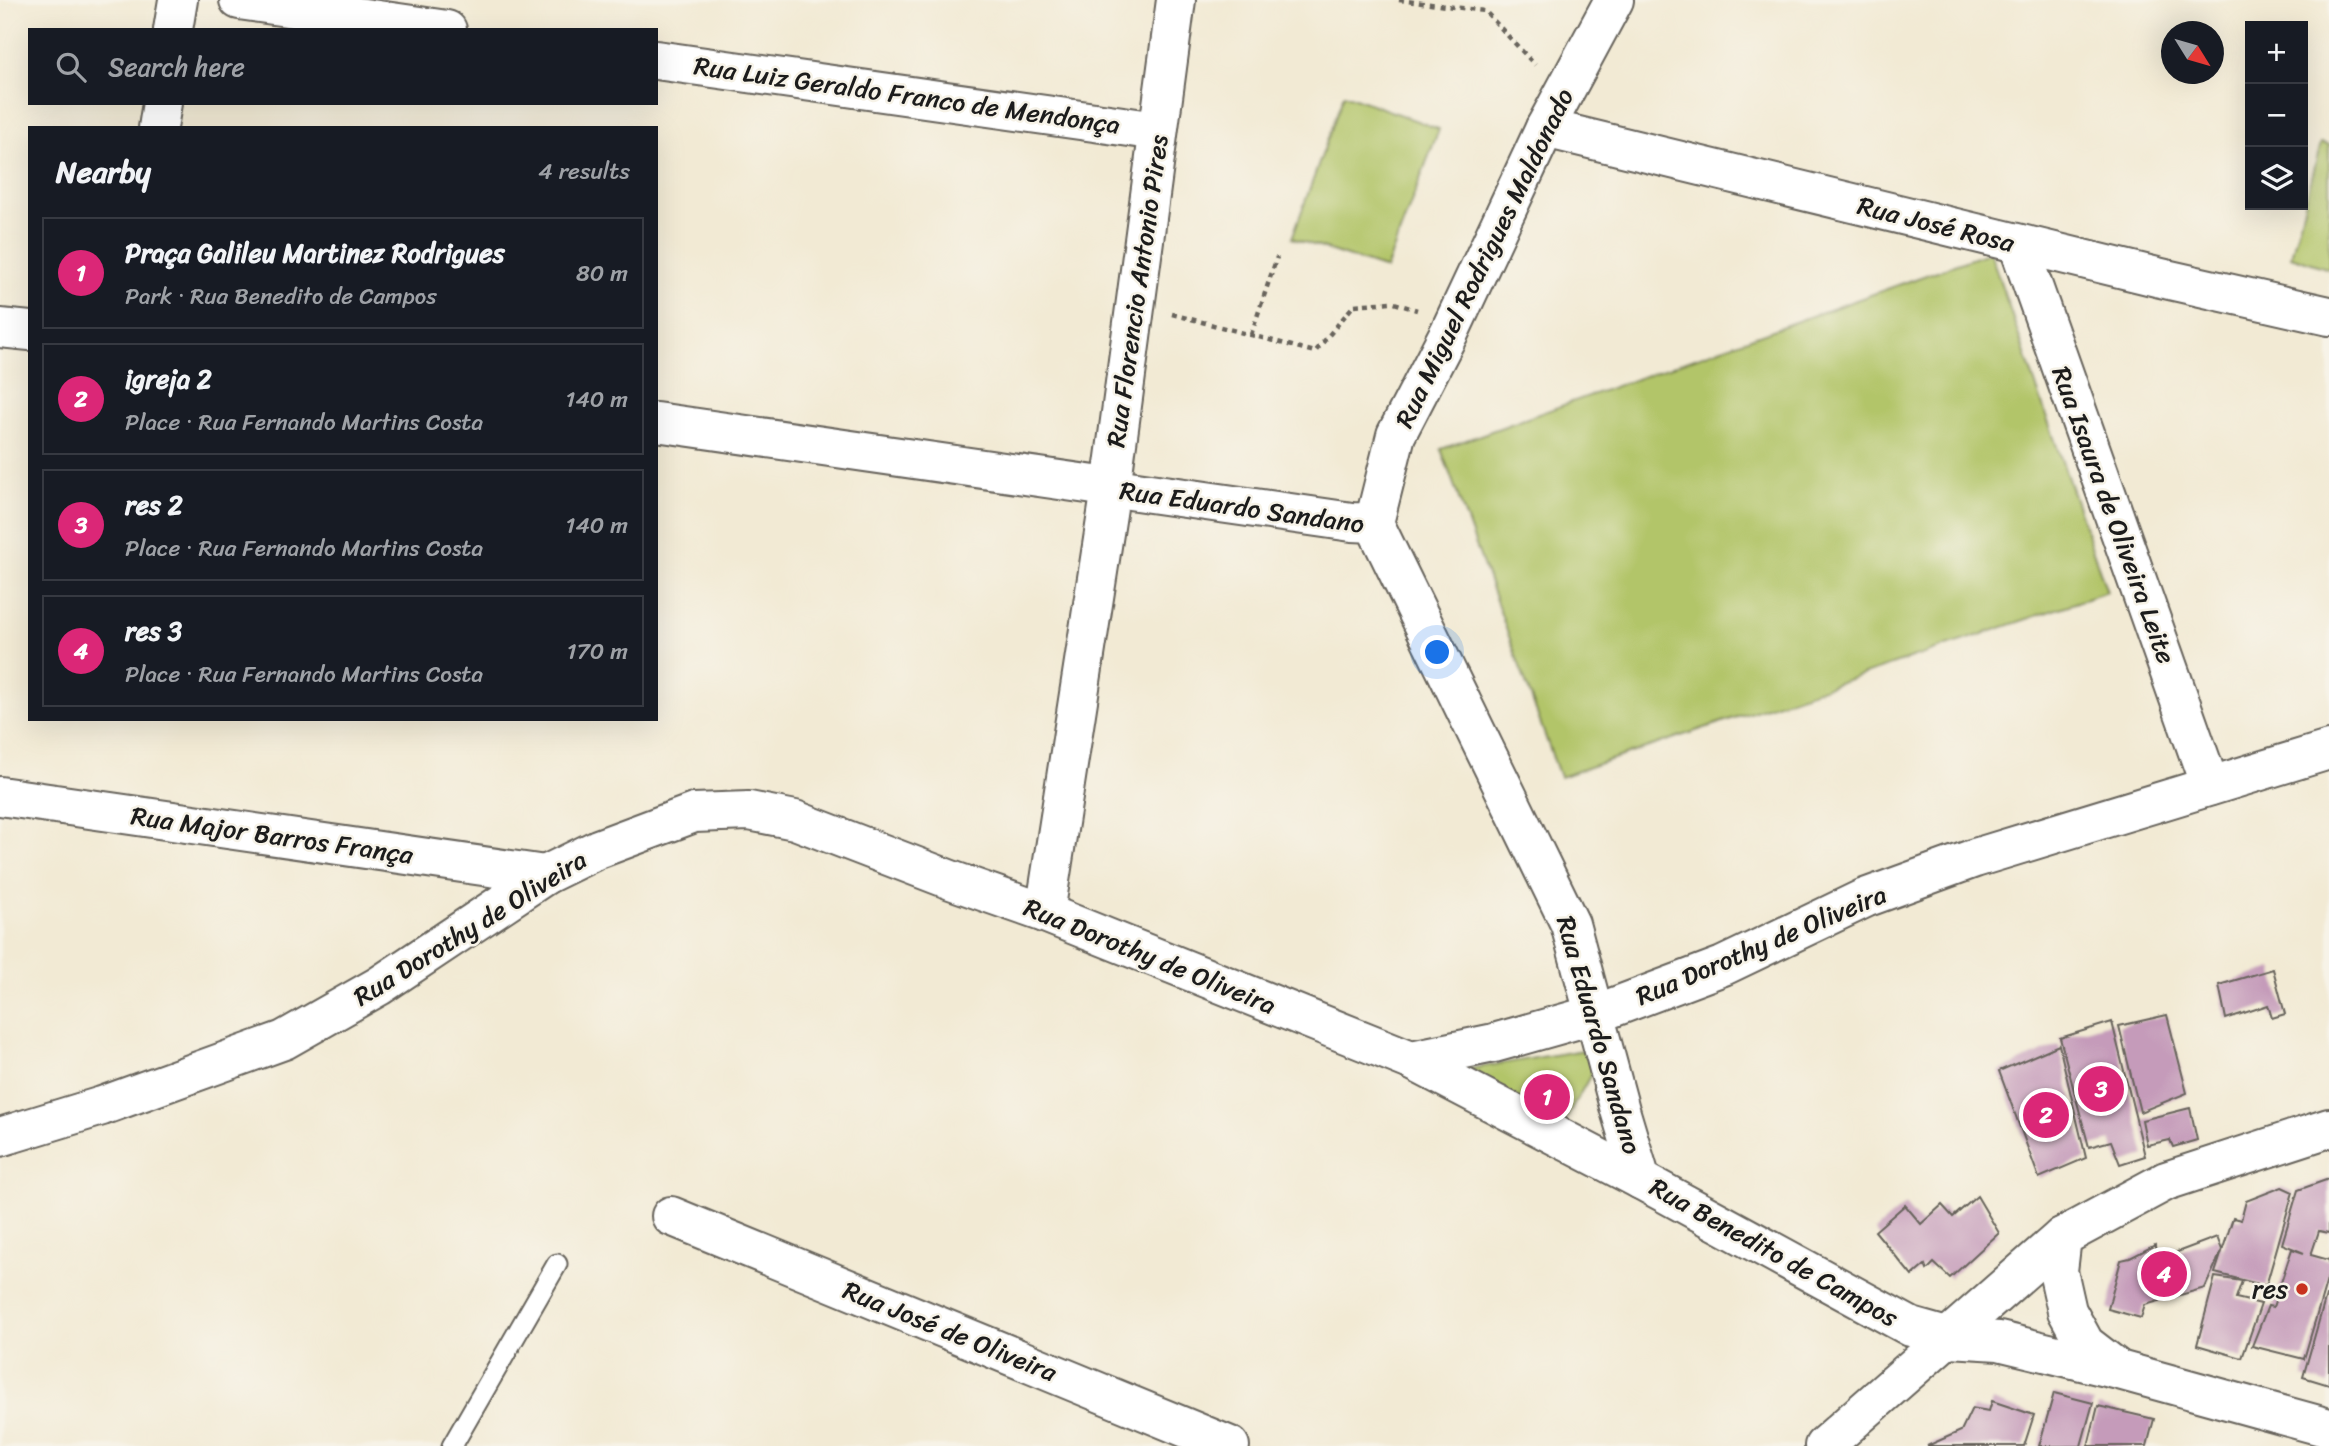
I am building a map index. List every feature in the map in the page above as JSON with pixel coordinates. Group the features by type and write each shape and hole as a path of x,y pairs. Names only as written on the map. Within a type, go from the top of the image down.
{"street":[{"path":"173,28 178,0"},
{"path":"239,0 433,28"},
{"name":"Rua Florencio Antonio Pires","path":"1045,913 1111,488 1176,0"},
{"name":"Rua Miguel Rodrigues Maldonado","path":"1374,523 1396,435 1450,331 1545,128 1614,0"},
{"name":"Rua Luiz Geraldo Franco de Mendonça","path":"658,60 1158,131"},
{"path":"158,126 162,105"},
{"name":"Rua José Rosa","path":"1545,128 2018,244 2329,316"},
{"name":"Rua Isaura de Oliveira Leite","path":"2018,244 2210,786"},
{"path":"0,328 28,331"},
{"name":"Rua Eduardo Sandano","path":"658,422 1374,523 1570,924 1593,1015 1642,1180"},
{"name":"Rua Dorothy de Oliveira","path":"0,1137 102,1106 284,1040 379,986 545,875 598,849 694,813 749,811 795,820 1045,913 1411,1060 1494,1043 1593,1015 1723,966 1865,898 1975,858 2329,750"},
{"name":"Rua Major Barros França","path":"0,796 545,875"},
{"name":"Rua Benedito de Campos","path":"1411,1060 1642,1180 1911,1327 1950,1338 1999,1341 2119,1370 2329,1428"},
{"path":"1824,1446 2062,1237 2166,1181 2329,1128"},
{"name":"Rua José de Oliveira","path":"671,1216 1230,1446"},
{"name":"Rua Benedito de Campos","path":"2062,1237 2058,1271 2067,1311 2085,1344 2119,1370"}],"lane":[{"path":"452,1446 557,1264"}],"path":[{"path":"1399,0 1485,11 1537,67"},
{"path":"1251,335 1278,257"},
{"path":"1165,312 1315,352 1354,305 1391,302 1427,312"}],"green space":[{"path":"1344,94 1439,129 1386,269 1292,238"},
{"path":"2321,143 2329,145 2329,269 2291,256 2303,210 2308,210 2308,192"},
{"path":"1990,252 2107,592 1560,777 1441,449"},
{"path":"1590,1049 1594,1069 1563,1124 1469,1069"}],"building":[{"path":"2273,969 2285,1014 2272,1018 2268,1005 2226,1019 2219,985"},
{"path":"2167,1015 2187,1093 2140,1112 2119,1026"},
{"path":"2112,1022 2145,1156 2120,1164 2111,1141 2089,1147 2060,1038"},
{"path":"2059,1045 2086,1158 2039,1178 1999,1071"},
{"path":"2190,1108 2197,1140 2173,1147 2170,1140 2147,1145 2142,1120"},
{"name":"res","path":"2329,1179 2329,1233 2319,1231 2311,1255 2329,1260 2329,1273 2304,1359 2252,1346 2268,1306 2273,1307 2292,1249 2304,1253 2282,1244 2298,1190"},
{"path":"2282,1187 2293,1192 2266,1286 2215,1273 2233,1218 2241,1220 2246,1201"},
{"path":"1977,1196 1999,1233 1950,1278 1934,1263 1927,1270 1925,1265 1912,1276 1875,1231 1905,1205 1921,1224 1942,1205 1953,1217"},
{"path":"2217,1237 2222,1250 2205,1288 2145,1305 2141,1318 2108,1309 2121,1260 2155,1245 2156,1260"},
{"path":"2215,1277 2242,1281 2236,1298 2261,1304 2242,1358 2197,1345"},
{"path":"2326,1296 2329,1296 2329,1385 2303,1377"},
{"path":"2054,1393 2093,1403 2081,1446 2039,1446"},
{"path":"1992,1401 2034,1415 2024,1446 1927,1446 1961,1431 1972,1408 1989,1411"},
{"path":"2098,1406 2154,1419 2147,1446 2088,1446"}],"place":[{"name":"res 2","path":"2101,1089"},
{"name":"Praça Galileu Martinez Rodrigues","path":"1547,1097"},
{"name":"igreja 2","path":"2046,1115"},
{"name":"res 3","path":"2164,1274"},
{"name":"res","path":"2302,1289"}]}
